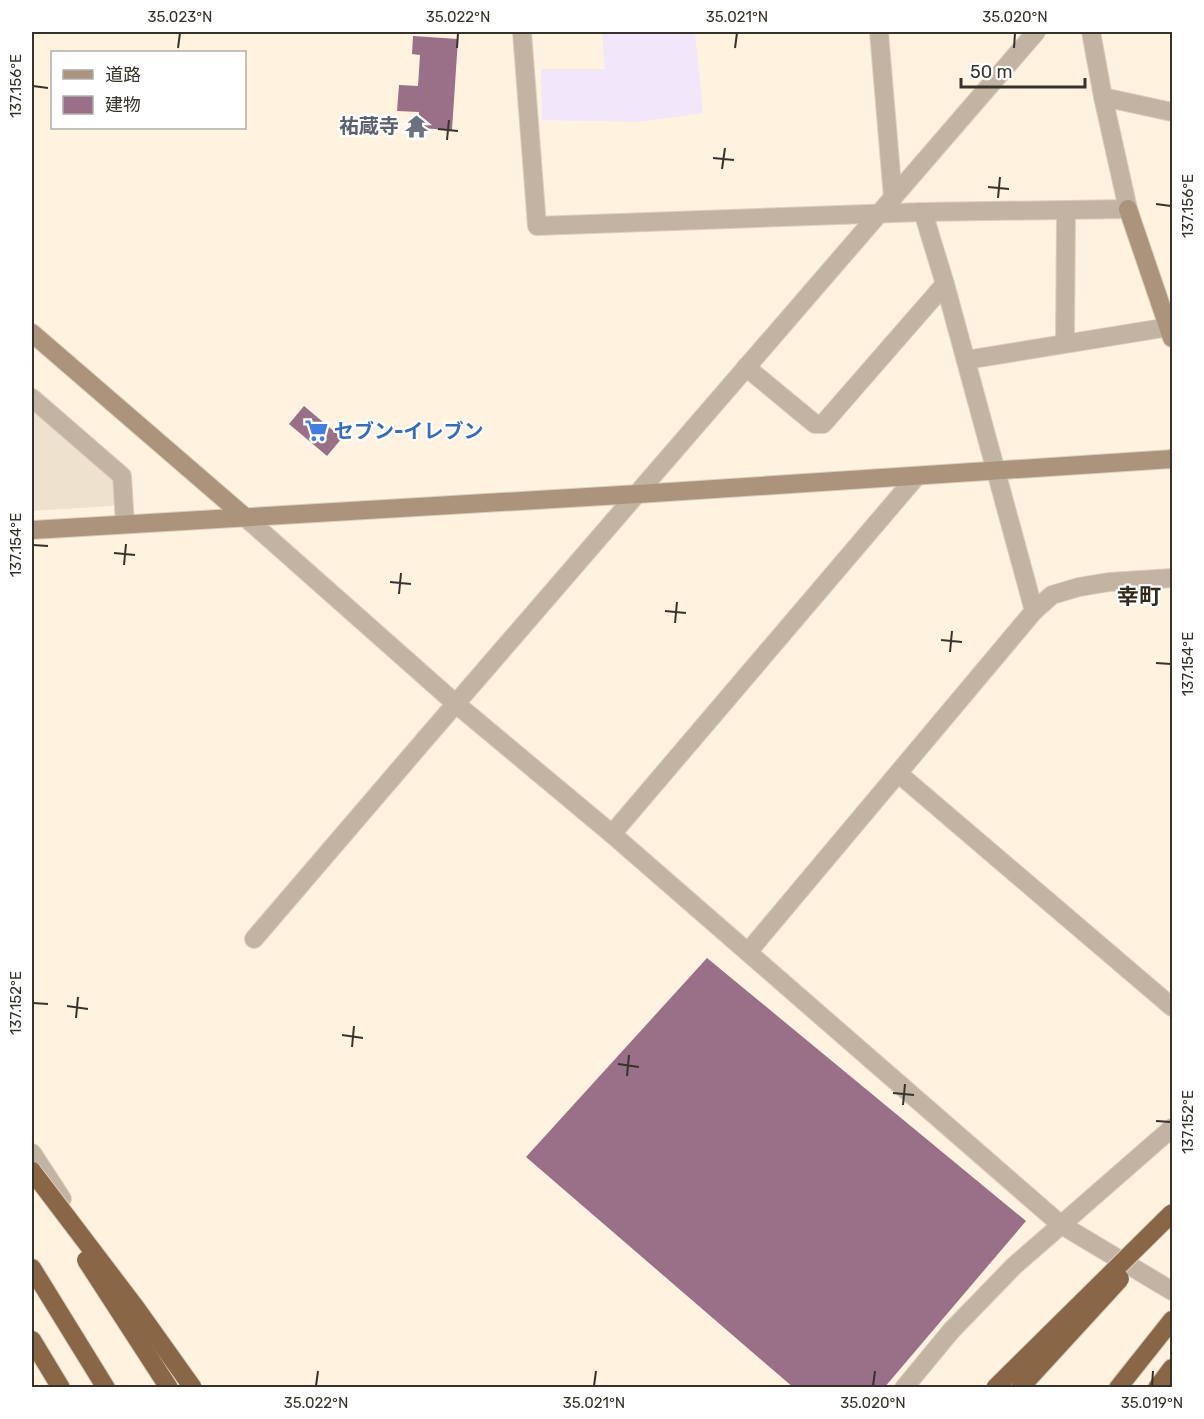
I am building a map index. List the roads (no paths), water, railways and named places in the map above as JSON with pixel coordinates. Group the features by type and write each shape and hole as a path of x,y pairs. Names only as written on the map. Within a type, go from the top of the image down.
{"highway":[{"path":"36,1173 169,1388"},
{"path":"36,1173 193,1388"},
{"path":"995,1388 1173,1215"},
{"path":"1020,1388 1106,1296 1173,1215"},
{"path":"32,1268 106,1388"},
{"path":"1118,1388 1173,1320"},
{"path":"32,1340 61,1388"},
{"path":"1157,1388 1173,1368"}],"street":[{"path":"522,32 537,226 923,212 1128,208"},
{"path":"879,32 892,198"},
{"path":"254,939 455,703 1036,32"},
{"path":"966,360 1065,343 1171,333 1128,208 1103,98 1091,32"},
{"path":"1103,98 1173,112"},
{"path":"1065,343 1066,211"},
{"path":"923,212 945,284 1034,611"},
{"path":"746,367 815,424 823,424 945,284"},
{"path":"32,333 455,703 612,834 1060,1224 1173,1291"},
{"path":"32,398 122,476 125,524"},
{"path":"32,530 916,477 996,469 1173,459"},
{"path":"612,834 916,477"},
{"path":"748,952 1034,611 1052,595 1109,582 1173,578"},
{"path":"899,774 1173,1007"},
{"path":"904,1388 951,1331 1014,1266 1173,1128"},
{"path":"32,1153 36,1173 188,1388"},
{"path":"32,1189 36,1173"}],"place":[{"name":"祐蔵寺","path":"417,126"},
{"name":"セブン-イレブン","path":"316,431"}],"district":[{"name":"幸町","path":"1139,596"}]}
